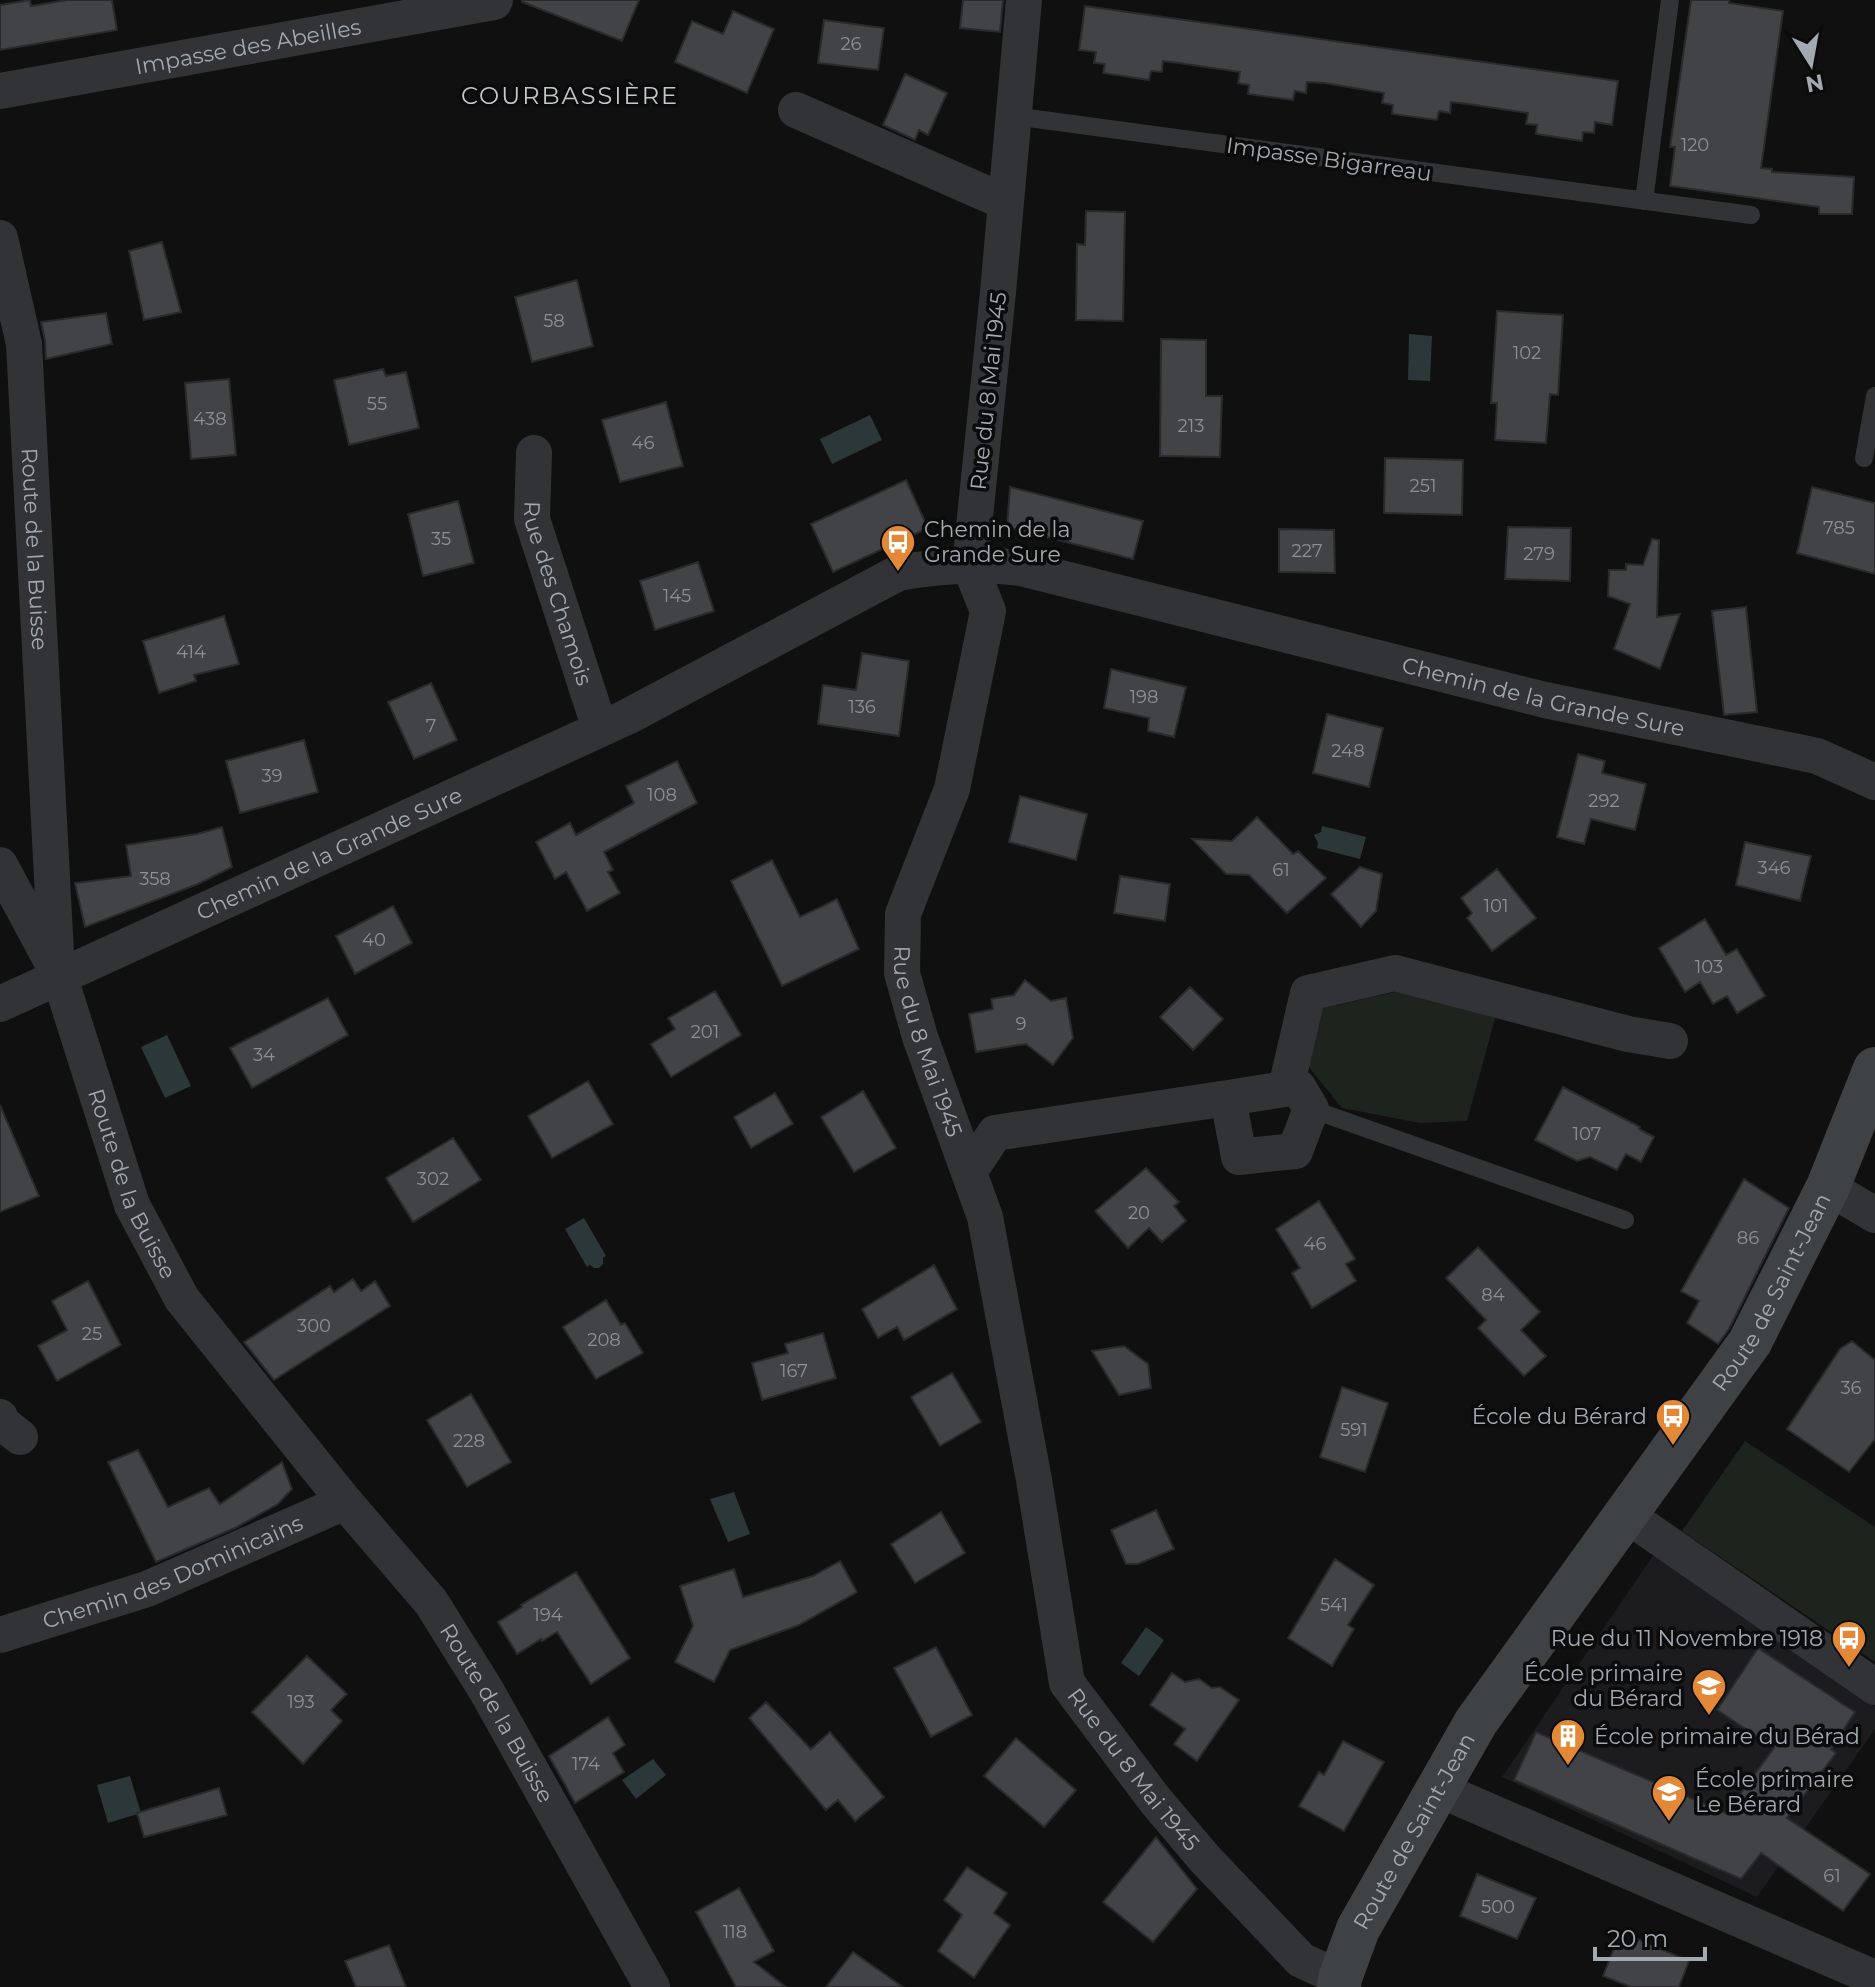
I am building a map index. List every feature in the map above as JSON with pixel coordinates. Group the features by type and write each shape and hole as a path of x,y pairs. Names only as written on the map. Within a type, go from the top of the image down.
{"main road":[{"name":"Route de Saint-Jean","path":"1339,1982 1358,1929 1476,1722 1750,1342 1828,1187 1875,1069"}],"street":[{"name":"Impasse des Abeilles","path":"0,91 495,0"},
{"name":"Rue du 8 Mai 1945","path":"1024,0 970,566 988,611 952,789 903,914 902,973 920,1037 985,1217 1034,1480 1067,1683 1155,1800 1205,1859 1301,1960 1339,1982"},
{"path":"796,110 1005,202"},
{"name":"Route de la Buisse","path":"0,238 24,344 56,954 60,978 132,1205 182,1299 345,1502 431,1602 486,1690 652,1987"},
{"name":"Rue des Chamois","path":"534,453 532,519 600,729"},
{"name":"Chemin de la Grande Sure","path":"0,1004 627,717 898,573 924,568 1021,568 1545,700 1817,756 1875,782"},
{"path":"0,865 60,978"},
{"path":"1228,1098 1239,1157 1295,1151 1308,993 1395,973 1628,1034 1670,1041"},
{"path":"945,1105 995,1133 1228,1098 1298,1099"},
{"path":"969,1172 995,1133"},
{"path":"1828,1187 1875,1215"},
{"name":"Chemin des Dominicains","path":"0,1635 147,1589 345,1502"},
{"path":"1625,1514 1875,1687"},
{"path":"1438,1789 1875,1978"}],"lane":[{"path":"1644,201 1670,0"},
{"name":"Impasse Bigarreau","path":"1013,116 1751,215"},
{"path":"1864,458 1875,396"},
{"path":"1298,1099 1625,1220"}],"shaded area":[{"path":"1409,334 1432,336 1430,381 1408,380"},
{"path":"870,415 882,440 832,464 820,439"},
{"path":"1322,826 1366,837 1360,859 1317,848 1314,835 1321,832"},
{"path":"1404,990 1496,1015 1467,1121 1420,1123 1342,1108 1304,1061 1319,1009"},
{"path":"167,1035 191,1086 165,1098 141,1047"},
{"path":"584,1218 606,1256 599,1268 587,1267 565,1229"},
{"path":"1745,1441 1875,1527 1875,1662 1682,1531"},
{"path":"734,1492 750,1534 728,1542 710,1499"},
{"name":"École primaire du Bérard","path":"1654,1554 1875,1706 1875,1729 1757,1897 1502,1777"},
{"path":"1146,1627 1164,1640 1139,1676 1121,1663"},
{"path":"653,1759 666,1775 636,1799 622,1780"},
{"path":"130,1776 141,1813 108,1823 97,1785"}],"building":[{"path":"30,0 31,6 67,0 112,0 117,30 0,50 0,5"},
{"path":"522,0 639,0 622,41"},
{"path":"963,0 1003,0 1000,32 960,28"},
{"path":"1691,0 1729,0 1729,3 1783,11 1761,168 1772,169 1772,172 1854,177 1852,214 1819,214 1819,207 1670,186 1675,147 1670,147"},
{"path":"1085,6 1618,81 1612,125 1595,122 1594,133 1583,132 1582,141 1536,134 1537,125 1526,124 1528,113 1451,102 1450,113 1439,111 1437,120 1392,114 1393,105 1382,103 1384,93 1324,83 1307,82 1306,93 1295,91 1293,100 1248,94 1249,85 1238,83 1240,72 1179,63 1163,61 1162,72 1151,71 1149,80 1103,73 1105,64 1094,63 1096,52 1079,50"},
{"path":"733,11 774,29 747,93 675,62 692,21 723,34"},
{"path":"824,20 884,28 878,70 818,63"},
{"path":"905,74 947,93 928,135 919,130 915,140 883,125"},
{"path":"1086,211 1125,212 1123,321 1076,320 1077,244 1085,245"},
{"path":"162,242 181,312 144,320 129,251"},
{"path":"577,280 593,346 532,362 515,297"},
{"path":"1497,311 1563,315 1558,395 1550,394 1546,443 1495,440 1497,403 1491,403"},
{"path":"106,313 112,344 46,359 41,322"},
{"path":"1161,339 1206,340 1206,396 1222,396 1220,457 1160,456"},
{"path":"383,369 386,376 406,372 419,428 349,445 334,380"},
{"path":"229,379 236,455 191,459 185,383"},
{"path":"666,402 683,466 620,482 602,420"},
{"path":"1385,458 1463,460 1462,515 1384,513"},
{"path":"906,480 928,528 833,572 811,524"},
{"path":"1010,487 1143,521 1133,559 1007,527"},
{"path":"1812,487 1875,503 1875,574 1797,553"},
{"path":"458,501 474,563 423,576 408,514"},
{"path":"1508,527 1571,528 1570,581 1505,579"},
{"path":"1279,529 1334,530 1335,573 1279,572"},
{"path":"1652,539 1659,540 1657,617 1680,614 1660,669 1614,649 1630,604 1608,596 1609,570 1626,570 1626,564 1643,565"},
{"path":"698,562 714,611 655,630 640,581"},
{"path":"1746,607 1757,712 1724,715 1712,611"},
{"path":"224,616 239,664 194,675 196,681 159,693 143,641"},
{"path":"862,653 909,661 899,736 818,724 823,685 856,690"},
{"path":"1111,669 1186,687 1174,737 1148,731 1149,718 1104,708"},
{"path":"431,683 457,740 414,759 388,702"},
{"path":"1327,714 1383,728 1369,787 1313,773"},
{"path":"304,740 318,792 240,813 226,761"},
{"path":"1578,754 1605,761 1602,773 1646,784 1635,830 1591,819 1584,844 1557,837"},
{"path":"677,761 697,803 604,852 613,870 608,872 620,893 587,911 566,872 555,879 536,842 570,823 576,835 634,803 626,786"},
{"path":"1020,796 1087,814 1076,860 1009,842"},
{"path":"1257,817 1293,854 1298,851 1326,878 1287,913 1249,875 1226,874 1192,839 1232,841"},
{"path":"222,827 232,867 198,884 85,927 75,883 131,876 126,845"},
{"path":"1745,842 1811,856 1800,901 1736,885"},
{"path":"772,860 800,917 837,899 859,949 782,986 731,881"},
{"path":"1360,867 1382,874 1376,911 1361,927 1331,894"},
{"path":"1497,869 1536,918 1492,951 1467,918 1472,913 1461,898"},
{"path":"1120,876 1170,884 1165,921 1114,913"},
{"path":"393,906 412,943 355,974 336,936"},
{"path":"1705,919 1726,955 1737,949 1765,996 1737,1013 1727,996 1713,1004 1700,982 1685,992 1659,948"},
{"path":"1025,980 1051,1001 1066,998 1073,1038 1053,1065 1026,1044 976,1052 969,1014 993,1009 991,999 1014,995"},
{"path":"1190,987 1223,1019 1193,1050 1160,1017"},
{"path":"715,991 741,1035 671,1077 651,1044 675,1029 668,1018"},
{"path":"328,998 348,1035 252,1088 230,1048"},
{"path":"588,1081 613,1124 552,1158 528,1116"},
{"path":"1563,1087 1654,1137 1641,1162 1626,1154 1617,1170 1590,1157 1577,1161 1535,1140"},
{"path":"863,1091 896,1148 854,1172 821,1117"},
{"path":"775,1093 793,1124 751,1148 734,1117"},
{"path":"0,1105 39,1196 0,1212"},
{"path":"453,1138 481,1180 413,1222 386,1178"},
{"path":"1146,1168 1179,1202 1174,1206 1186,1221 1162,1242 1149,1228 1128,1248 1095,1211"},
{"path":"1744,1179 1789,1208 1729,1329 1718,1344 1687,1323 1699,1301 1681,1291"},
{"path":"1319,1201 1355,1259 1346,1264 1356,1281 1312,1308 1292,1273 1300,1268 1276,1229"},
{"path":"1478,1247 1540,1312 1521,1330 1546,1356 1524,1376 1478,1328 1486,1320 1446,1278"},
{"path":"934,1265 957,1309 904,1340 897,1327 878,1338 862,1309"},
{"path":"353,1279 361,1291 375,1281 390,1306 274,1380 244,1342 330,1286 334,1292"},
{"path":"88,1281 121,1345 57,1381 38,1346 67,1330 52,1301"},
{"path":"606,1300 621,1325 625,1323 643,1353 596,1379 563,1327"},
{"path":"823,1333 836,1378 762,1400 752,1363 788,1353 785,1344"},
{"path":"1852,1341 1875,1360 1875,1439 1849,1472 1787,1429 1840,1349"},
{"path":"1124,1346 1148,1364 1151,1388 1119,1395 1092,1351"},
{"path":"952,1373 981,1422 940,1446 911,1397"},
{"path":"1342,1387 1388,1403 1365,1472 1320,1457"},
{"path":"471,1394 511,1462 467,1487 427,1420"},
{"path":"138,1450 168,1507 209,1488 220,1504 282,1462 292,1489 278,1504 235,1528 156,1562 108,1462"},
{"path":"1156,1510 1174,1549 1138,1564 1126,1564 1111,1530"},
{"path":"941,1512 965,1553 915,1583 891,1544"},
{"path":"1335,1559 1374,1585 1348,1625 1354,1629 1332,1666 1288,1638"},
{"path":"840,1561 857,1592 799,1625 730,1650 714,1682 675,1662 693,1626 680,1586 734,1569 743,1597 813,1576"},
{"path":"576,1572 630,1658 591,1684 557,1632 517,1654 498,1622"},
{"path":"936,1647 972,1715 931,1737 894,1668"},
{"name":"École primaire du Bérad","path":"1758,1648 1855,1712 1831,1749 1836,1753 1787,1818 1870,1874 1843,1911 1761,1853 1741,1879 1514,1780 1536,1732 1726,1813 1774,1748 1717,1710"},
{"path":"307,1656 347,1694 331,1710 342,1721 303,1764 252,1712"},
{"path":"1172,1673 1185,1682 1199,1679 1212,1688 1220,1687 1239,1700 1197,1761 1174,1744 1185,1729 1150,1705"},
{"path":"766,1702 811,1749 830,1732 884,1797 855,1821 838,1800 826,1810 749,1718"},
{"path":"608,1717 625,1745 613,1753 624,1772 575,1803 549,1756"},
{"path":"1016,1738 1076,1790 1044,1827 984,1776"},
{"path":"1343,1741 1384,1762 1344,1831 1299,1806 1319,1772 1324,1775"},
{"path":"219,1788 227,1815 144,1837 137,1813"},
{"path":"1156,1837 1197,1889 1153,1942 1103,1902"},
{"path":"967,1867 1007,1893 994,1913 1010,1925 974,1978 938,1951 962,1915 944,1900"},
{"path":"1477,1874 1536,1898 1517,1939 1460,1916"},
{"path":"739,1888 774,1951 754,1962 786,1987 736,1987 696,1912"},
{"path":"1637,1939 1689,1961 1679,1987 1631,1987 1603,1976 1617,1941 1633,1949"},
{"path":"389,1945 406,1987 356,1987 345,1961"},
{"path":"853,1952 903,1987 826,1987"}],"place":[{"name":"Chemin de la Grande Sure","path":"898,573"},
{"name":"École du Bérard","path":"1673,1447"},
{"name":"Rue du 11 Novembre 1918","path":"1849,1669"},
{"name":"École primaire du Bérard","path":"1709,1717"},
{"name":"École primaire du Bérad","path":"1568,1767"},
{"name":"École primaire Le Bérard","path":"1669,1823"}],"district":[{"name":"COURBASSIÈRE","path":"570,96"}]}
